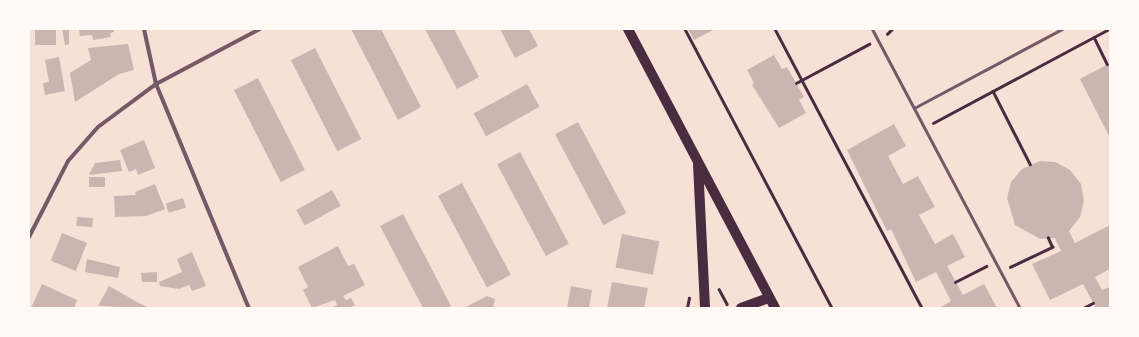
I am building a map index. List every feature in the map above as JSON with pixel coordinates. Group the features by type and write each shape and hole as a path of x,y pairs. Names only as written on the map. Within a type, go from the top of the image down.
{"main road":[{"path":"628,29 775,308"},
{"path":"698,162 705,308"},
{"path":"741,308 769,298"}],"street":[{"path":"144,29 156,84 249,308"},
{"path":"29,237 57,180 82,142 156,84 260,29"}],"lane":[{"path":"872,29 1020,308"},
{"path":"914,108 1062,29"}],"path":[{"path":"685,29 832,308"},
{"path":"774,29 922,308"},
{"path":"796,83 877,39 892,29"},
{"path":"925,127 1109,29"},
{"path":"1094,37 1107,64"},
{"path":"993,91 1030,164"},
{"path":"1001,272 1052,247 1048,238"},
{"path":"956,282 995,261"},
{"path":"716,284 728,307"},
{"path":"1084,308 1093,303"}],"building":[{"path":"35,29 56,29 56,45 35,45"},
{"path":"62,29 69,29 69,44 65,45"},
{"path":"79,29 114,29 114,32 110,33 111,37 93,40 92,35 80,36"},
{"path":"351,29 381,29 421,107 398,120"},
{"path":"425,29 454,29 479,77 457,89"},
{"path":"500,29 529,29 538,46 515,58"},
{"path":"688,29 715,29 694,40"},
{"path":"128,44 134,70 119,74 75,102 70,73 91,60 88,48"},
{"path":"315,48 361,139 337,151 291,60"},
{"path":"774,55 782,69 787,67 804,97 799,100 806,113 779,128 752,85 754,83 747,70"},
{"path":"59,57 65,91 45,95 43,83 49,82 45,60"},
{"path":"1110,63 1110,138 1080,79"},
{"path":"258,78 305,170 281,182 234,90"},
{"path":"527,84 540,107 486,136 474,114"},
{"path":"578,122 626,213 603,225 555,134"},
{"path":"894,124 906,146 888,156 903,184 918,176 935,207 919,215 935,244 953,234 965,257 947,266 963,295 984,284 997,308 939,308 951,301 936,272 916,282 891,229 887,231 847,150"},
{"path":"144,140 155,168 138,175 136,169 129,172 120,150"},
{"path":"520,152 569,244 546,256 497,164"},
{"path":"120,160 122,171 89,175 95,163"},
{"path":"1040,161 1055,162 1070,170 1081,184 1084,201 1080,217 1069,231 1075,243 1110,225 1110,269 1095,277 1102,290 1110,287 1110,308 1096,308 1083,284 1050,300 1032,264 1061,251 1055,238 1040,239 1015,225 1007,198 1011,182 1022,169"},
{"path":"89,177 105,177 105,187 89,187"},
{"path":"462,183 511,275 487,288 438,196"},
{"path":"155,184 165,209 146,216 115,217 114,196 136,195 135,192"},
{"path":"332,190 341,206 305,226 296,210"},
{"path":"183,198 186,208 169,213 166,203"},
{"path":"403,214 451,306 447,308 423,308 380,226"},
{"path":"77,217 93,218 92,227 76,226"},
{"path":"62,233 87,243 76,271 51,261"},
{"path":"622,234 659,241 653,275 616,267"},
{"path":"338,246 348,266 354,264 365,285 343,296 346,300 351,298 355,305 349,308 331,308 337,305 335,300 312,308 303,290 308,287 298,267"},
{"path":"192,252 206,286 192,291 189,285 179,289 160,286 159,282 182,272 177,259"},
{"path":"87,259 120,267 118,278 85,272"},
{"path":"157,272 157,282 142,282 141,273"},
{"path":"612,282 648,288 644,308 607,308"},
{"path":"42,284 77,300 74,308 31,308"},
{"path":"109,286 137,302 149,308 98,306"},
{"path":"571,286 592,290 589,308 567,308"},
{"path":"487,296 495,299 493,308 464,308"}]}
